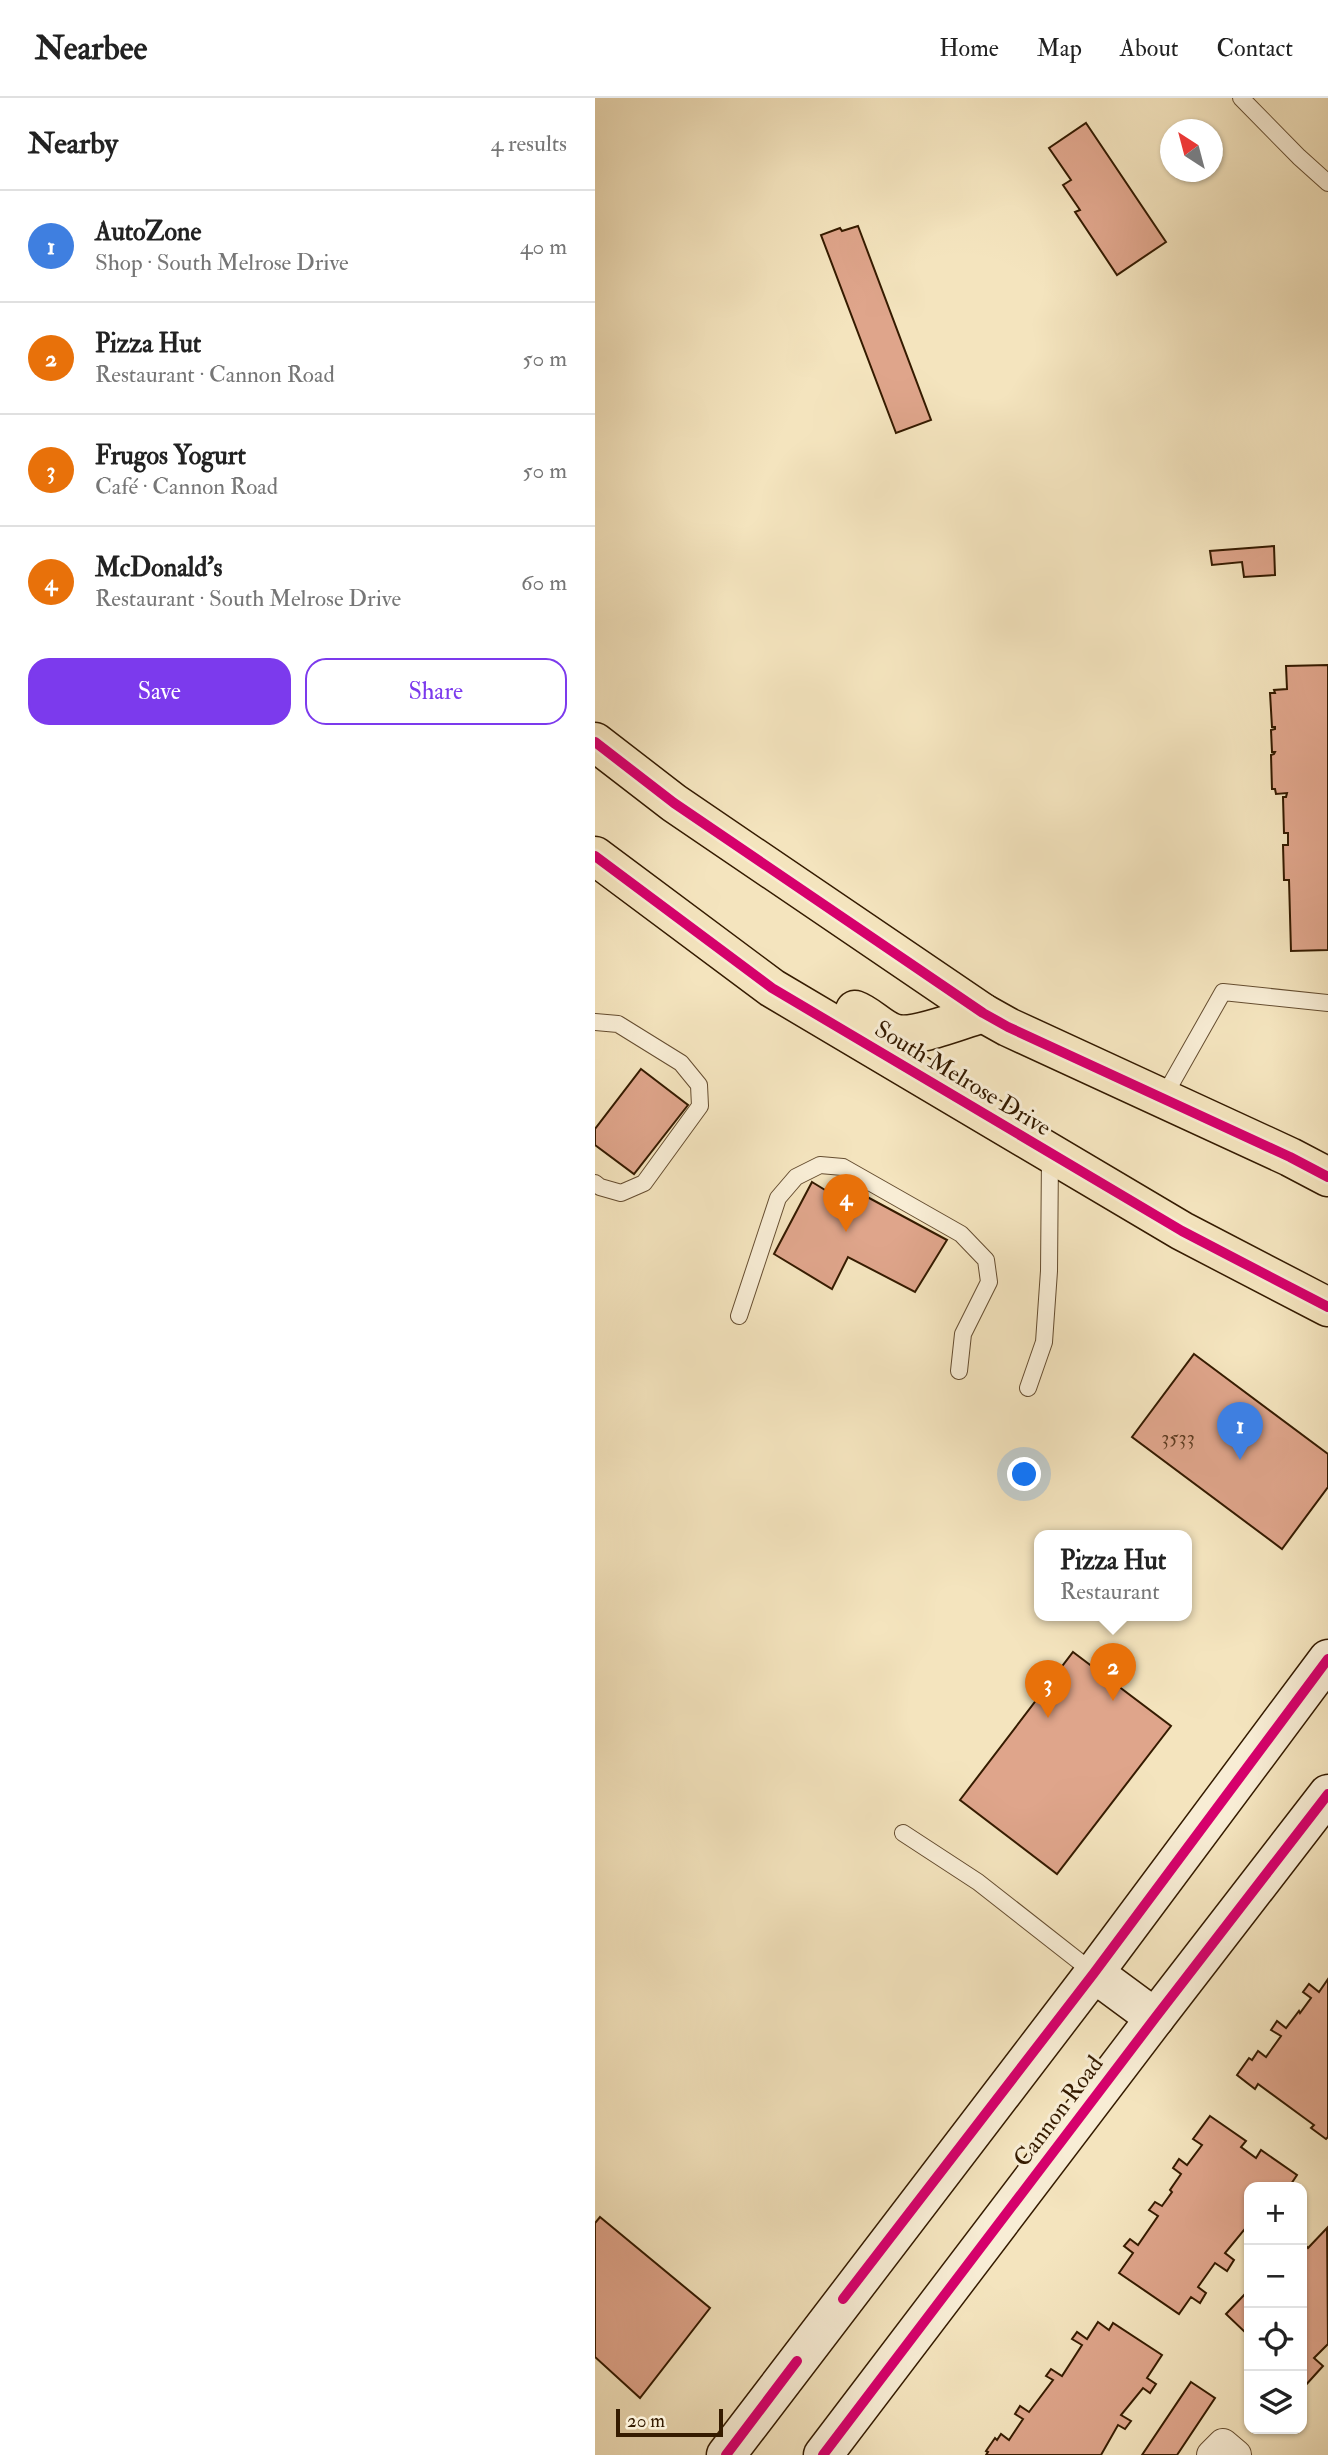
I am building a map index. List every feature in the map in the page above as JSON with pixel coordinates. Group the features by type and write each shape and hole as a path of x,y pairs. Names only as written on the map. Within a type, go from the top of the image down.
{"main road":[{"path":"595,742 674,803 983,1013 1328,1177"},
{"name":"South Melrose Drive","path":"595,856 772,988 1182,1231 1328,1307"},
{"path":"828,1022 845,1010 854,1010 893,1033 907,1035 983,1013"},
{"path":"726,2455 1094,1973 1328,1658"},
{"name":"Cannon Road","path":"823,2455 1328,1794"},
{"path":"1094,1973 1155,2018"}],"street":[{"path":"1212,2455 1223,2444 1236,2455"}],"lane":[{"path":"1241,98 1328,183"},
{"path":"1163,1098 1223,992 1328,1003"},
{"path":"595,1022 618,1024 681,1063 699,1085 701,1106 643,1183 621,1194 595,1183"},
{"path":"1028,1388 1044,1342 1049,1271 1050,1154"},
{"path":"739,1316 778,1198 796,1177 820,1165 843,1167 961,1234 986,1260 989,1282 963,1334 959,1371"},
{"path":"902,1833 978,1881 1094,1973"}],"building":[{"path":"1086,123 1166,242 1117,275 1075,212 1080,210 1063,185 1071,180 1049,148"},
{"path":"858,226 931,420 896,433 821,235 840,228 842,231"},
{"path":"1274,546 1275,575 1244,577 1242,562 1212,565 1210,551"},
{"path":"1328,665 1328,950 1291,951 1289,880 1284,880 1283,845 1288,845 1288,833 1284,833 1283,797 1286,797 1287,793 1276,794 1275,789 1272,789 1271,755 1275,752 1272,752 1271,730 1275,727 1272,727 1270,693 1287,689 1286,666"},
{"path":"641,1069 688,1105 634,1174 595,1145 595,1129"},
{"path":"812,1182 835,1196 847,1186 947,1240 915,1292 848,1257 832,1289 774,1254"},
{"path":"1194,1354 1328,1454 1328,1487 1282,1549 1132,1437"},
{"path":"1073,1652 1171,1726 1057,1874 960,1800"},
{"path":"1328,1979 1326,2139 1311,2128 1314,2125 1258,2084 1255,2089 1237,2075 1249,2058 1252,2060 1258,2051 1266,2057 1281,2036 1271,2030 1277,2021 1286,2028 1299,2011 1300,2013 1311,1998 1303,1992 1309,1984 1319,1992"},
{"path":"1210,2116 1246,2141 1241,2147 1256,2158 1261,2150 1297,2175 1292,2182 1244,2182 1244,2230 1225,2253 1234,2260 1227,2271 1215,2263 1198,2287 1206,2293 1200,2303 1191,2297 1179,2314 1119,2273 1133,2253 1124,2246 1130,2239 1138,2245 1158,2216 1149,2210 1155,2202 1162,2206 1172,2192 1170,2190 1181,2174 1173,2168 1179,2159 1187,2165 1202,2145 1193,2139"},
{"path":"600,2217 710,2308 640,2398 595,2357 595,2223"},
{"path":"1327,2228 1328,2344 1314,2358 1323,2366 1307,2384 1307,2247"},
{"path":"1244,2295 1244,2331 1226,2314"},
{"path":"1098,2322 1109,2330 1113,2323 1162,2355 1147,2378 1156,2384 1150,2393 1143,2388 1121,2415 1131,2421 1125,2429 1118,2425 1101,2455 986,2455 995,2438 997,2440 1001,2434 1009,2440 1023,2419 1015,2414 1020,2406 1029,2412 1053,2380 1046,2376 1051,2369 1062,2376 1082,2345 1072,2339 1077,2332 1087,2339"},
{"path":"1191,2382 1215,2398 1177,2455 1142,2455"}],"cycle path":[{"path":"595,742 674,803 983,1013 1328,1177"},
{"path":"595,856 772,988 1182,1231 1328,1307"},
{"path":"843,2299 1094,1973 1328,1659"},
{"path":"823,2455 1328,1794"},
{"path":"726,2455 797,2361"}],"place":[{"name":"McDonald's","path":"846,1232"},
{"name":"AutoZone","path":"1240,1460"},
{"name":"Pizza Hut","path":"1113,1701"},
{"name":"Frugos Yogurt","path":"1048,1718"}]}
